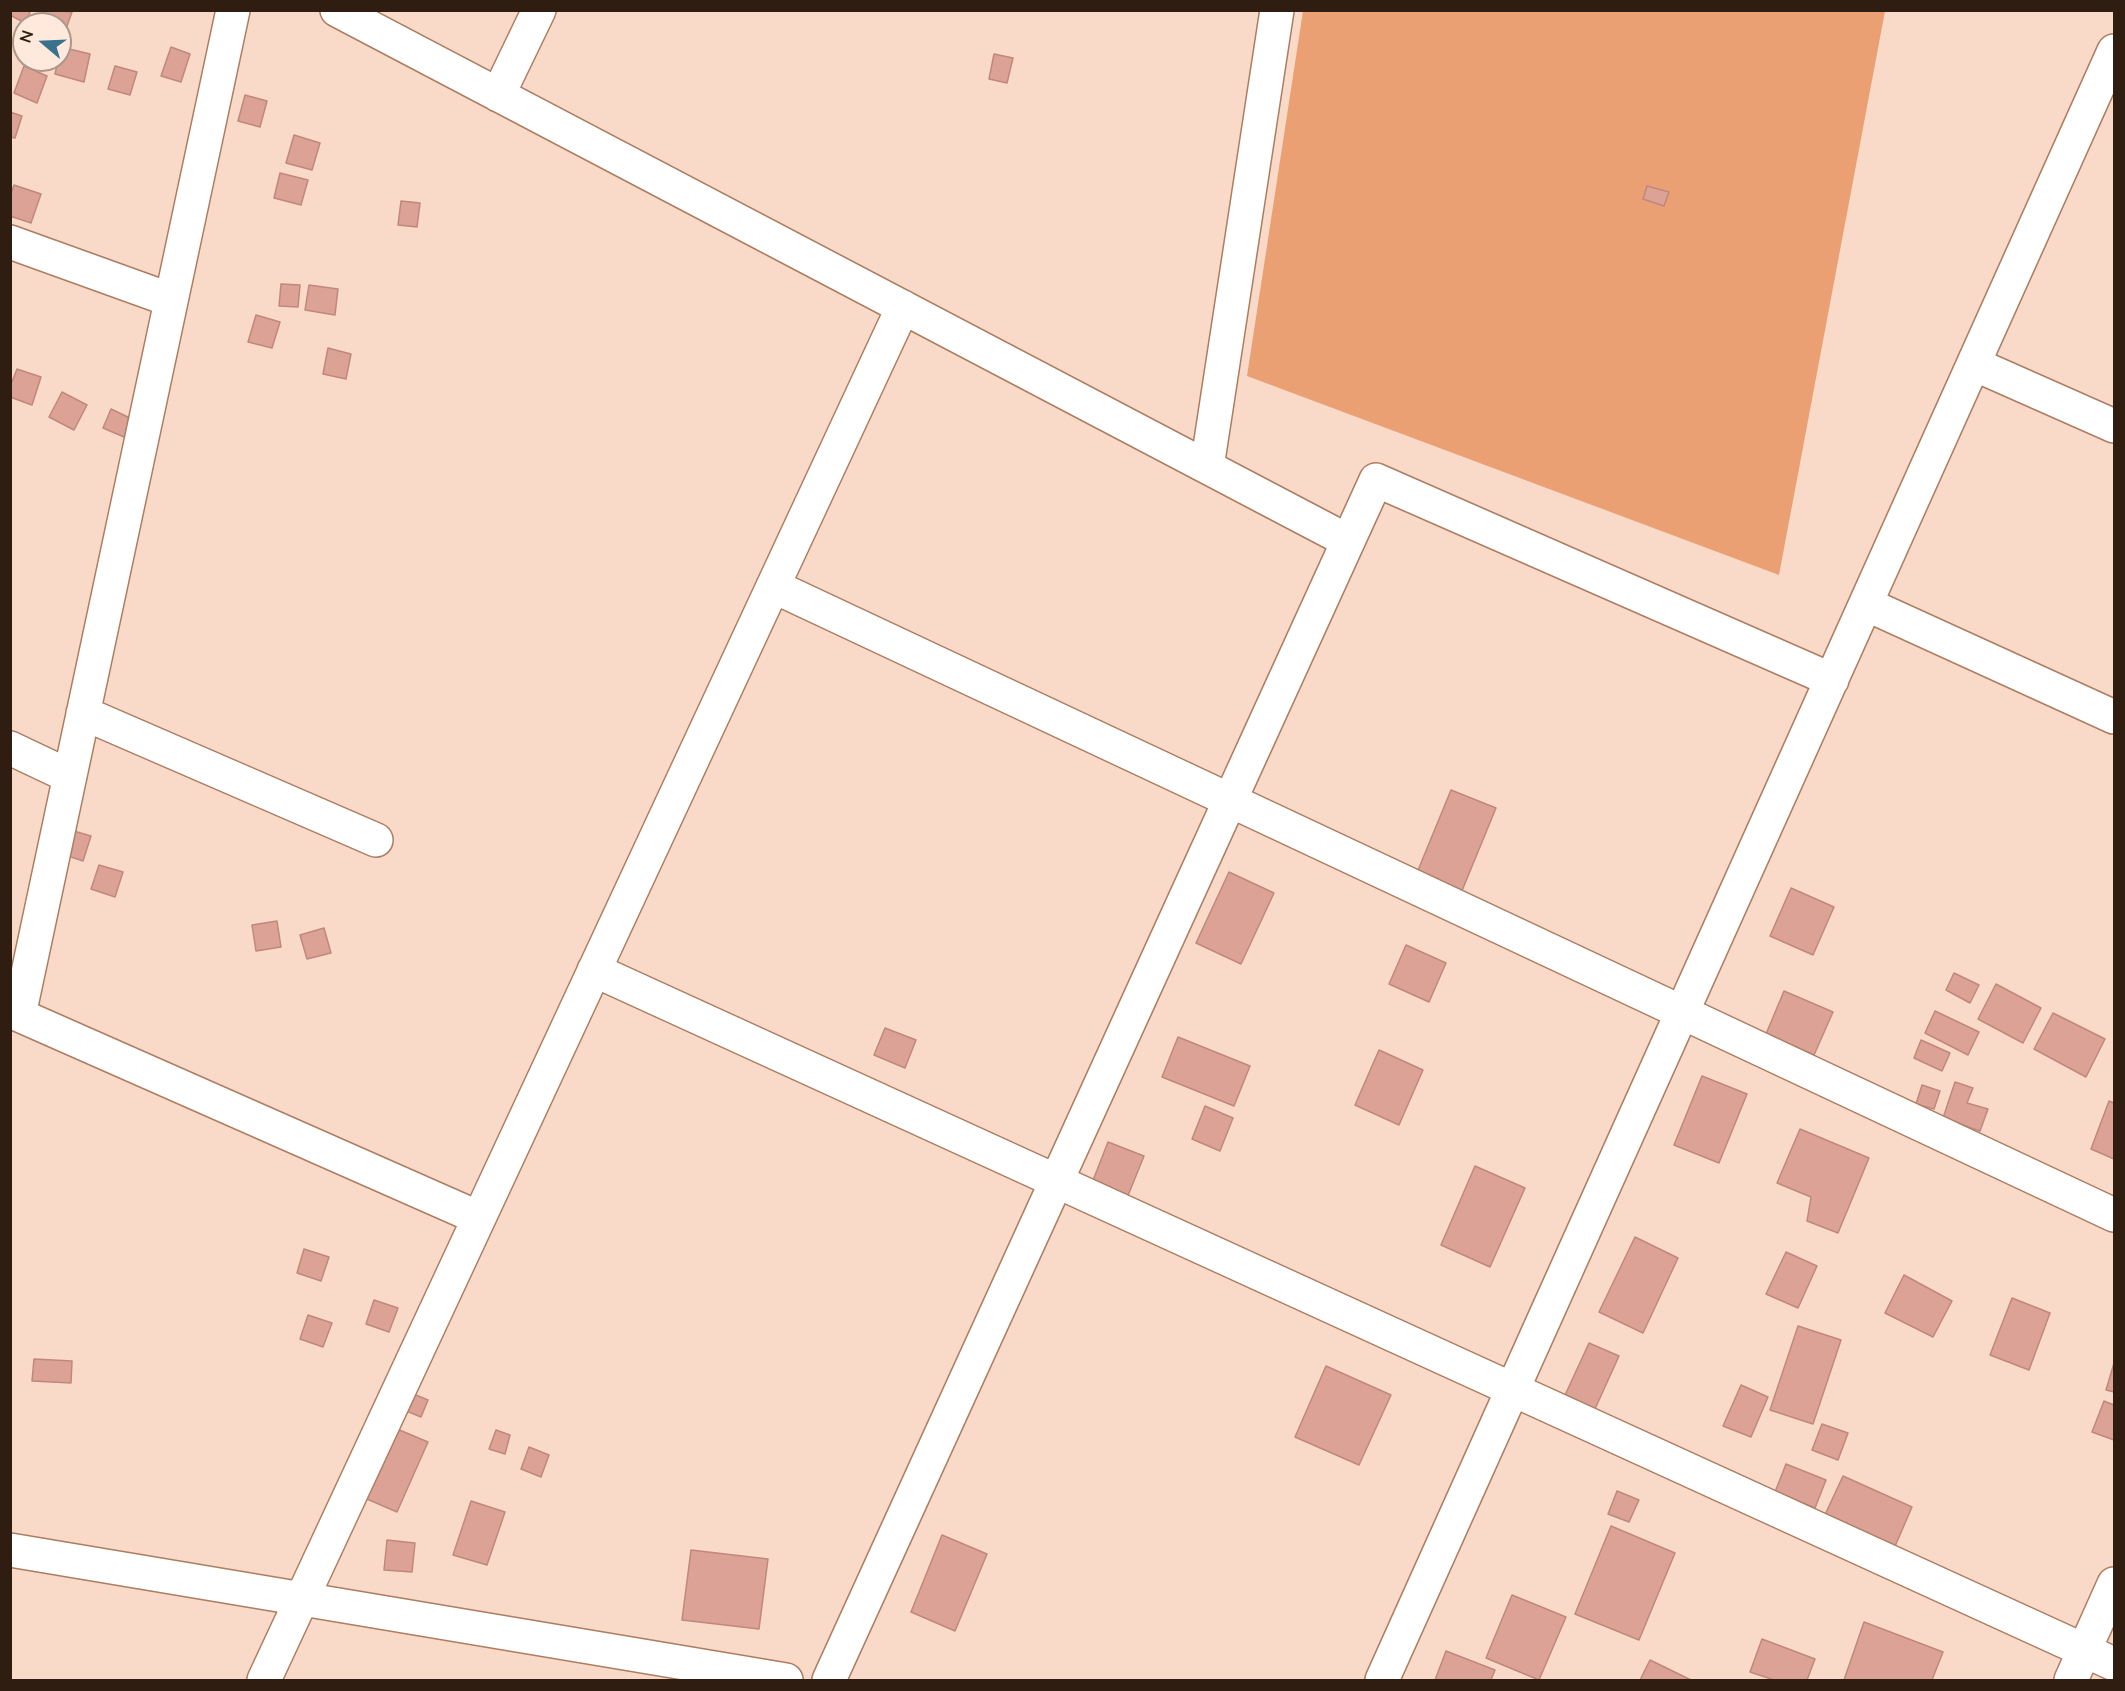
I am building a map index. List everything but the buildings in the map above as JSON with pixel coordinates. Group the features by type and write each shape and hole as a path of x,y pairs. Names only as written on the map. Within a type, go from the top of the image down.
{"street":[{"path":"233,10 19,1015 479,1218"},
{"path":"337,10 1348,541"},
{"path":"498,95 539,10"},
{"path":"1207,467 1277,10"},
{"path":"1382,1680 2115,51"},
{"path":"10,242 171,300"},
{"path":"264,1680 903,307"},
{"path":"1974,364 2115,426"},
{"path":"829,1680 1376,480 1832,680"},
{"path":"773,586 2115,1215"},
{"path":"1866,604 2115,717"},
{"path":"83,713 376,840"},
{"path":"10,748 69,776"},
{"path":"594,970 2115,1664"},
{"path":"10,1550 786,1680"},
{"path":"2071,1680 2115,1584"}],"shaded area":[{"path":"1303,11 1885,11 1779,575 1247,376"}]}
